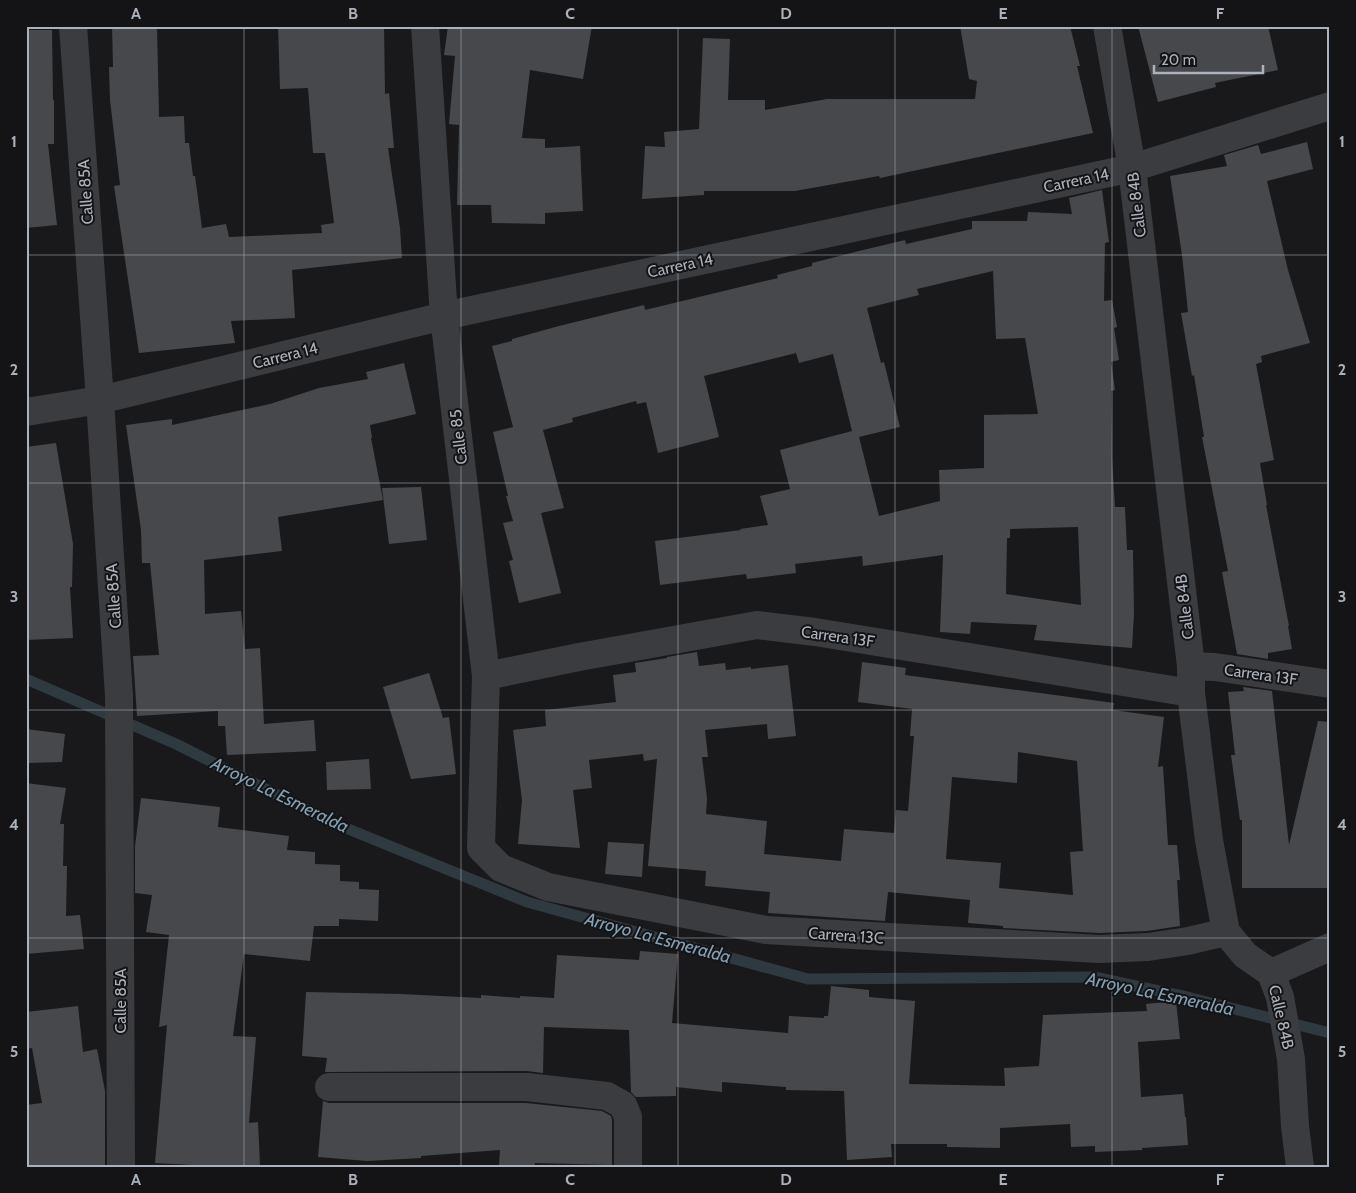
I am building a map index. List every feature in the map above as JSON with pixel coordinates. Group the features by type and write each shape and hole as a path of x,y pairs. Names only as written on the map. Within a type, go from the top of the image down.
{"street":[{"name":"Calle 85A","path":"73,26 119,696 121,1167"},
{"name":"Calle 85","path":"425,26 444,316 486,676 481,848"},
{"name":"Calle 84B","path":"1106,26 1132,168 1209,840 1226,932 1245,955 1275,985 1291,1059 1295,1126 1300,1167"},
{"name":"Carrera 14","path":"26,412 100,400 444,316 1132,168 1330,106"},
{"name":"Carrera 13F","path":"486,676 757,625 1191,680 1215,667 1330,684"},
{"name":"Carrera 13C","path":"481,848 501,868 548,887 766,930 1099,949 1148,947 1188,941 1226,932"},
{"path":"1275,985 1330,947"},
{"path":"329,1087 526,1087 607,1096 623,1105 628,1117 628,1167"}],"building":[{"path":"112,26 157,26 159,117 184,116 185,143 189,143 202,228 226,224 229,237 322,233 321,225 334,223 325,153 313,153 308,88 280,89 278,26 384,26 385,94 389,93 394,148 388,148 400,228 402,258 292,270 295,318 231,321 235,343 139,353 114,186 120,185 110,100 109,67 113,67"},
{"path":"448,26 592,26 583,79 530,70 522,138 545,139 545,148 580,146 583,211 545,213 545,224 492,223 491,205 457,205 459,125 449,124 455,56 444,55"},
{"path":"960,26 1070,26 1080,66 1077,66 1093,133 880,178 879,176 795,191 704,191 704,195 642,199 645,146 665,147 664,132 699,129 703,38 730,39 728,100 765,100 765,110 827,99 975,99 977,81 969,79"},
{"path":"1138,26 1268,26 1278,70 1215,83 1216,87 1158,102"},
{"path":"26,30 52,30 54,144 48,144 57,225 26,228"},
{"path":"1307,142 1313,169 1267,181 1288,270 1310,343 1261,356 1262,362 1256,364 1274,460 1260,463 1292,649 1268,653 1268,659 1237,654 1222,572 1228,571 1202,437 1204,437 1194,375 1192,376 1181,313 1188,312 1182,255 1170,176 1227,166 1224,155 1258,145 1261,154"},
{"path":"1102,190 1109,242 1105,243 1104,301 1112,300 1117,327 1114,328 1119,360 1111,362 1115,390 1111,391 1115,507 1125,507 1127,550 1133,550 1134,614 1132,648 1034,640 1037,625 971,622 970,634 940,632 943,555 863,566 862,556 795,564 796,573 747,579 746,574 660,585 655,541 768,525 760,496 790,489 780,450 852,431 833,354 799,363 796,353 704,376 719,437 658,453 646,402 637,404 636,401 572,418 573,422 543,430 564,508 541,513 561,593 519,603 509,561 513,560 503,523 513,521 493,432 513,427 492,346 559,326 644,305 645,310 778,278 777,275 812,266 812,263 859,251 905,240 906,244 972,229 972,221 1027,221 1028,212 1072,214 1069,198","holes":["993,271 996,339 1025,338 1038,414 984,415 984,468 939,470 940,501 879,516 859,437 900,427 884,362 881,363 867,308 919,295 917,289","1078,527 1081,605 1006,594 1007,538 1010,538 1010,529"]},
{"path":"404,363 416,414 370,425 383,500 278,517 282,551 204,560 205,614 241,611 245,649 260,648 264,724 314,720 316,751 227,755 225,726 218,726 218,711 137,716 133,656 159,655 150,563 142,563 141,530 126,425 172,419 172,425 270,404 319,388 368,379 366,372"},
{"path":"56,443 73,544 72,587 70,587 73,638 26,640 26,447"},
{"path":"421,487 427,540 389,544 382,488"},
{"path":"697,652 699,666 725,663 726,670 788,665 796,736 768,739 767,724 705,730 708,757 702,757 707,798 706,814 767,821 764,854 841,861 844,829 894,833 896,810 908,811 914,736 910,736 912,709 858,702 862,662 906,668 905,675 1114,703 1113,710 1164,717 1158,767 1163,766 1168,845 1177,845 1180,880 1177,880 1180,926 1147,931 1099,933 1003,928 1003,926 968,923 970,900 888,892 885,921 768,913 770,892 705,886 706,871 648,866 657,759 644,761 643,754 589,760 592,788 573,790 580,848 518,844 522,800 513,730 546,726 545,710 616,702 613,675 636,672 635,663","holes":["1018,752 1077,761 1083,851 1070,852 1073,895 999,888 1001,863 946,859 952,777 1017,783"]},
{"path":"429,673 443,718 449,717 456,774 411,779 383,687"},
{"path":"1243,687 1272,691 1289,845 1318,721 1330,722 1329,888 1242,888 1242,820 1240,820 1231,755 1235,755 1228,692 1244,691"},
{"path":"26,729 65,734 62,762 26,763"},
{"path":"369,759 371,789 327,790 326,762"},
{"path":"26,783 66,788 60,824 64,824 63,866 67,866 66,916 80,915 84,949 26,954"},
{"path":"141,798 220,807 218,827 289,836 287,850 315,852 315,864 340,865 340,881 359,882 359,889 379,890 378,921 339,919 339,926 314,926 310,961 244,954 233,1036 256,1037 249,1123 258,1122 260,1165 230,1167 155,1163 167,1025 159,1027 169,935 146,932 152,895 135,893 135,846"},
{"path":"608,842 644,844 642,877 605,874"},
{"path":"640,951 678,954 672,1023 788,1033 789,1016 824,1018 824,1016 828,1016 831,986 869,990 869,997 915,1001 909,1084 1005,1086 1004,1068 1039,1066 1043,1015 1147,1011 1146,1004 1176,1001 1180,1039 1138,1042 1141,1097 1183,1094 1188,1145 1142,1148 1142,1150 1095,1152 1095,1146 1071,1147 1070,1124 1000,1128 1000,1148 947,1147 947,1144 891,1144 892,1157 847,1160 844,1091 786,1090 786,1087 722,1082 722,1092 676,1087 676,1096 636,1097 631,1092 629,1030 544,1027 543,1073 527,1071 325,1072 327,1058 302,1056 306,992 481,998 481,995 554,998 557,955 639,960"},
{"path":"78,1006 83,1052 97,1049 105,1091 105,1167 26,1167 26,1105 42,1103 32,1048 26,1049 26,1012"},
{"path":"323,1101 329,1103 526,1103 602,1111 611,1116 612,1120 612,1165 535,1163 534,1167 499,1165 500,1150 367,1161 318,1157"}],"waterway":[{"name":"Arroyo La Esmeralda","path":"26,679 176,744 331,822 527,902 808,979 1094,977 1187,997 1330,1033"}]}
